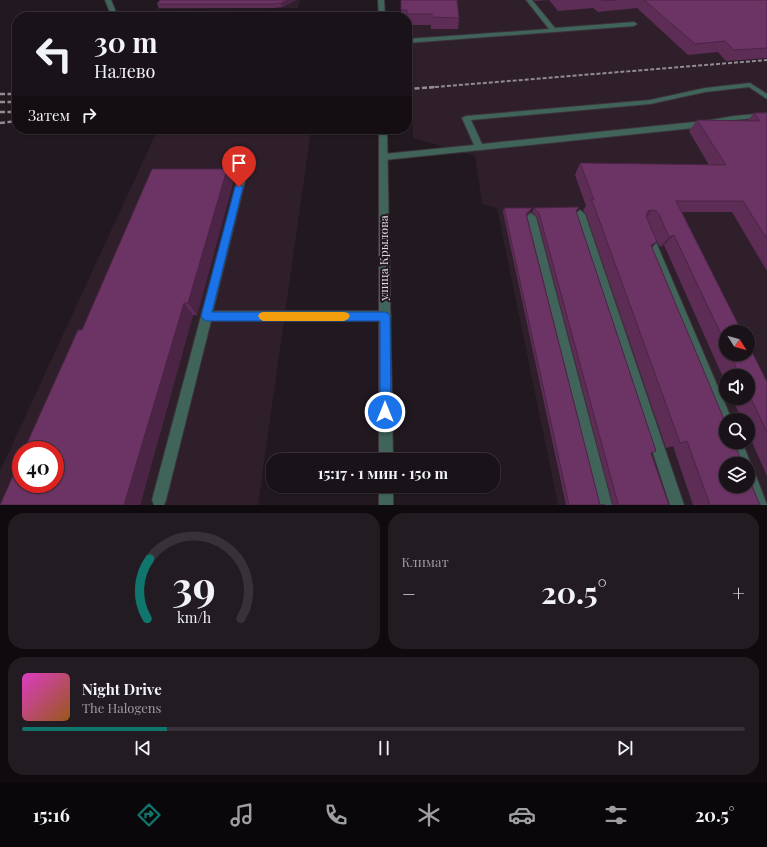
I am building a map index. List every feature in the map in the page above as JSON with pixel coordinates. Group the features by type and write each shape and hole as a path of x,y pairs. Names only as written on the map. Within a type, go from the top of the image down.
{"street":[{"path":"108,0 113,12"},
{"path":"382,0 382,12"},
{"path":"529,0 552,30"},
{"path":"412,41 634,24"},
{"path":"479,147 466,118 650,102 705,90 750,85 767,97"},
{"path":"384,157 704,124 734,118 767,115"},
{"name":"улица Крылова","path":"383,134 386,453"},
{"path":"159,500 243,173"},
{"path":"580,214 677,505"},
{"path":"531,216 605,505"},
{"path":"644,226 723,413"},
{"path":"206,316 385,316"},
{"path":"755,490 761,505"},
{"path":"386,493 386,505"}],"shaded area":[{"path":"162,0 300,0 298,8 157,9"},
{"path":"409,0 767,0 767,392 752,361 755,361 755,325 719,325 719,361 750,361 754,369 719,369 719,405 755,405 755,372 767,395 767,505 558,505 497,208 482,204 475,156 413,138 412,12 410,12"},
{"path":"156,134 310,134 258,505 0,505 0,471 12,445 12,493 64,493 64,441 14,441"}],"building":[{"path":"160,0 288,0 273,4 157,4"},
{"path":"401,0 457,0 459,18 432,17 432,14 412,14 412,12 407,12 407,10 401,10"},
{"path":"644,0 767,0 767,48 734,50 725,41 695,44"},
{"path":"754,113 767,113 767,239 743,201 676,201 738,325 719,325 719,330 674,235 669,237 659,214 656,211 648,211 646,216 657,242 651,245 721,413 719,413 719,449 736,449 740,457 719,457 719,493 755,493 760,505 710,505 687,441 680,443 593,203 590,200 594,200 580,163 726,165 697,120 760,121"},
{"path":"152,169 227,169 188,303 184,303 124,505 0,505 12,478 12,493 64,493 64,441 28,441 78,330 82,330"},
{"path":"579,207 576,211 656,451 651,453 669,505 617,505 618,504 539,213 534,208"},
{"path":"504,208 532,208 526,214 600,505 569,505"},
{"path":"755,358 767,382 767,432 754,405 755,369 737,369 733,361 755,361"}],"railway":[{"path":"431,87 767,60"},
{"path":"412,89 431,87"},
{"path":"423,88 431,87"},
{"path":"431,87 436,87"},
{"path":"0,94 12,94"},
{"path":"0,102 12,102"},
{"path":"0,112 12,112"},
{"path":"0,123 12,122"}],"slow traffic":[{"path":"263,316 344,316"}],"route":[{"path":"239,187 206,316 385,316 385,412"}]}
